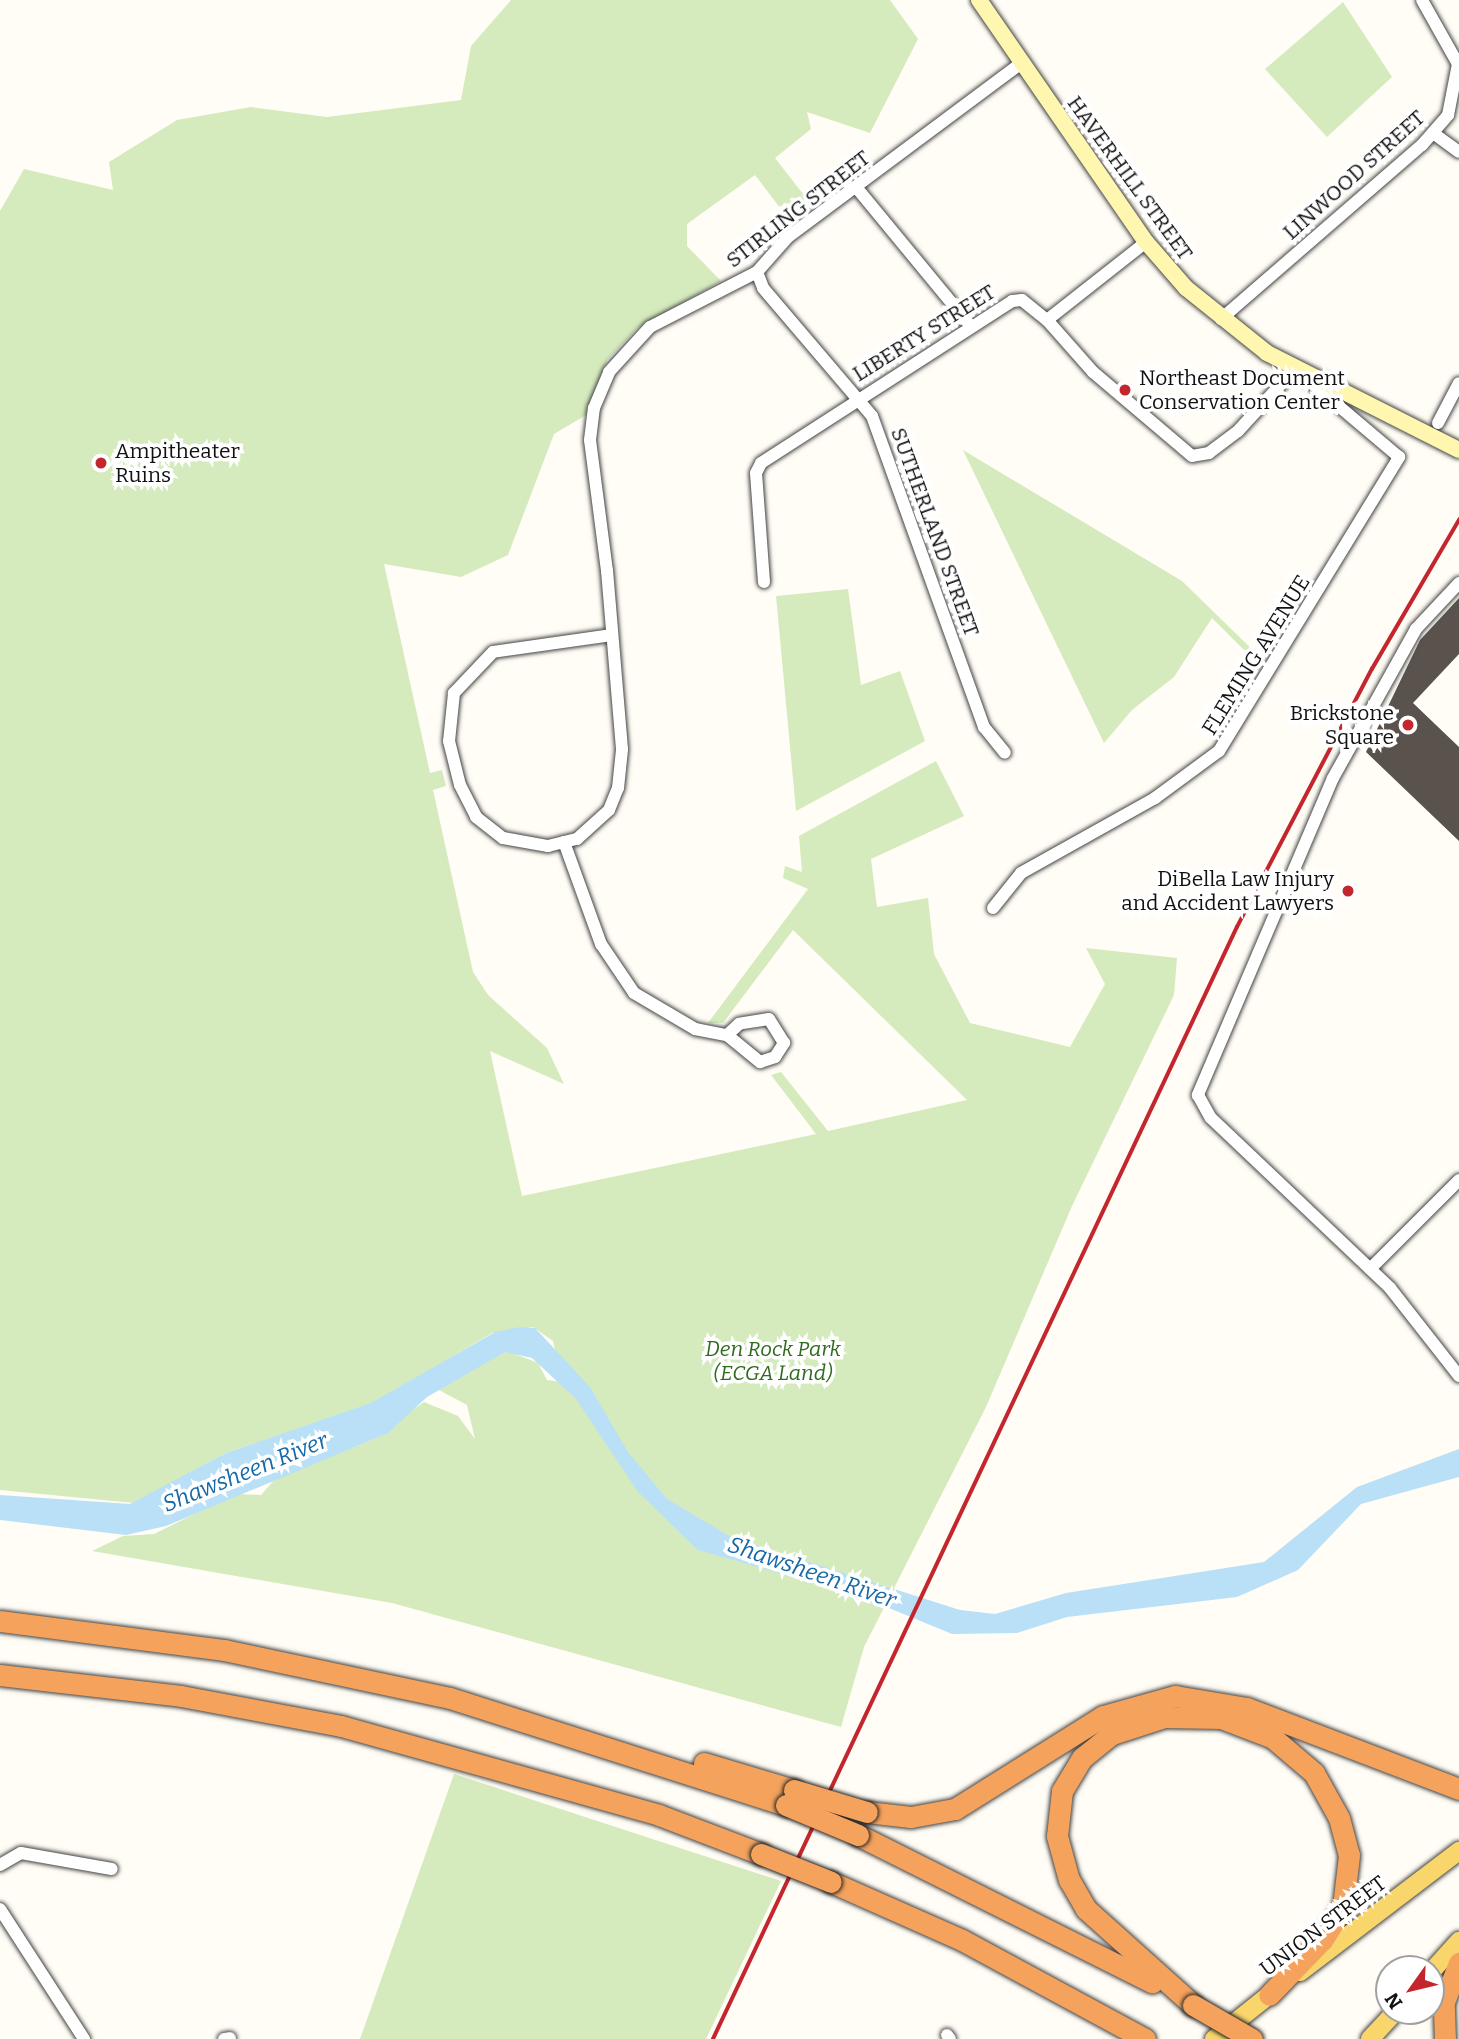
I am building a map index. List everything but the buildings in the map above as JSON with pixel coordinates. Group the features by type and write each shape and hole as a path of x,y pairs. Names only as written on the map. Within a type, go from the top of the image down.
{"highway":[{"path":"0,1610 36,1624"},
{"path":"0,1621 279,1660 450,1698 650,1756 717,1765 1028,1915 1252,2039"},
{"path":"0,1675 181,1696 435,1748 659,1815 831,1882 962,1940 1144,2038"},
{"path":"0,1685 49,1679"},
{"path":"790,1798 911,1817 955,1809 1103,1716 1175,1696 1247,1708 1433,1784 1459,1789"},
{"path":"1193,2005 1086,1909 1069,1880 1057,1836 1062,1791 1082,1758 1121,1729 1171,1716 1228,1719 1279,1742 1314,1773 1344,1830 1349,1877 1339,1915 1269,1995"},
{"path":"1433,1784 1459,1802"},
{"path":"1445,2039 1444,2001 1459,1963"}],"main road":[{"name":"HAVERHILL STREET","path":"979,0 1146,242 1221,319 1295,369 1459,450"},
{"name":"UNION STREET","path":"1214,2039 1459,1851"},
{"path":"1445,1956 1459,1941"},
{"path":"1370,2039 1383,2025"}],"street":[{"name":"LINWOOD STREET","path":"1221,319 1433,133 1452,106 1459,69 1422,0"},
{"name":"STIRLING STREET","path":"612,635 493,652 454,693 449,741 476,817 522,846 564,842 594,827 618,788 622,749 612,635 590,440 600,389 620,355 650,327 757,272 769,253 1023,62"},
{"path":"1433,133 1459,152"},
{"path":"856,187 968,323"},
{"path":"1146,242 1047,320 1093,372 1192,456 1209,453 1238,431 1295,369"},
{"name":"SUTHERLAND STREET","path":"757,272 763,288 859,397 888,452 984,727 1005,753"},
{"name":"LIBERTY STREET","path":"764,582 756,472 859,397 968,323 1021,300 1047,320"},
{"name":"FLEMING AVENUE","path":"993,908 1021,873 1155,798 1219,751 1399,457 1295,369"},
{"path":"1438,423 1459,383"},
{"path":"1459,583 1416,629 1333,778 1199,1090 1211,1118 1370,1269 1459,1376"},
{"path":"564,842 601,944 620,977 672,1018 727,1035 760,1062 775,1057 784,1043 769,1019 739,1024 727,1035"},
{"path":"1370,1269 1459,1180"},
{"path":"0,1865 21,1853 112,1869"},
{"path":"0,1909 84,2039"}],"green space":[{"name":"Den Rock Park (ECGA Land)","path":"511,0 890,0 918,39 870,133 807,112 811,129 775,158 814,208 793,225 755,175 687,224 687,246 721,281 637,328 607,360 586,415 554,434 508,555 461,577 384,564 430,773 442,770 446,786 433,790 473,972 488,995 547,1048 564,1084 490,1051 522,1196 816,1134 771,1075 781,1072 828,1131 967,1100 793,930 723,1023 708,1023 808,889 783,878 785,866 802,872 799,836 936,761 964,816 871,859 877,907 928,898 934,954 970,1023 1070,1047 1105,984 1086,948 1177,958 1174,995 1072,1206 986,1407 864,1647 841,1727 392,1603 92,1551 123,1536 154,1534 235,1494 261,1495 275,1479 369,1441 424,1402 458,1416 475,1439 467,1405 437,1389 502,1349 538,1363 547,1380 562,1382 553,1341 533,1327 492,1333 376,1402 226,1453 134,1503 0,1490 0,211 24,169 113,190 109,162 177,120 251,107 327,117 461,100 471,46"},
{"path":"1343,2 1392,77 1327,137 1265,69"},
{"path":"963,450 1182,581 1264,661 1261,667 1212,618 1174,677 1132,710 1104,743"},
{"path":"848,589 861,685 900,671 925,741 796,811 776,596"},
{"path":"454,1774 781,1881 706,2039 360,2039"}],"water":[{"name":"Shawsheen River","path":"520,1327 535,1328 590,1387 628,1452 667,1499 731,1537 960,1610 995,1614 1066,1593 1264,1562 1357,1487 1459,1449 1459,1477 1361,1504 1298,1570 1237,1597 1067,1617 1017,1633 952,1634 860,1596 698,1550 638,1492 576,1399 532,1358 505,1352 427,1397 388,1433 166,1526 126,1535 0,1520 0,1495 130,1504 226,1453 371,1403 495,1332"}],"railway":[{"path":"713,2039 1237,927 1372,669 1459,520"}],"place":[{"name":"Northeast Document Conservation Center","path":"1125,390"},
{"name":"Ampitheater Ruins","path":"101,463"},
{"name":"Brickstone Square","path":"1408,725"},
{"name":"DiBella Law Injury and Accident Lawyers","path":"1348,891"}]}
